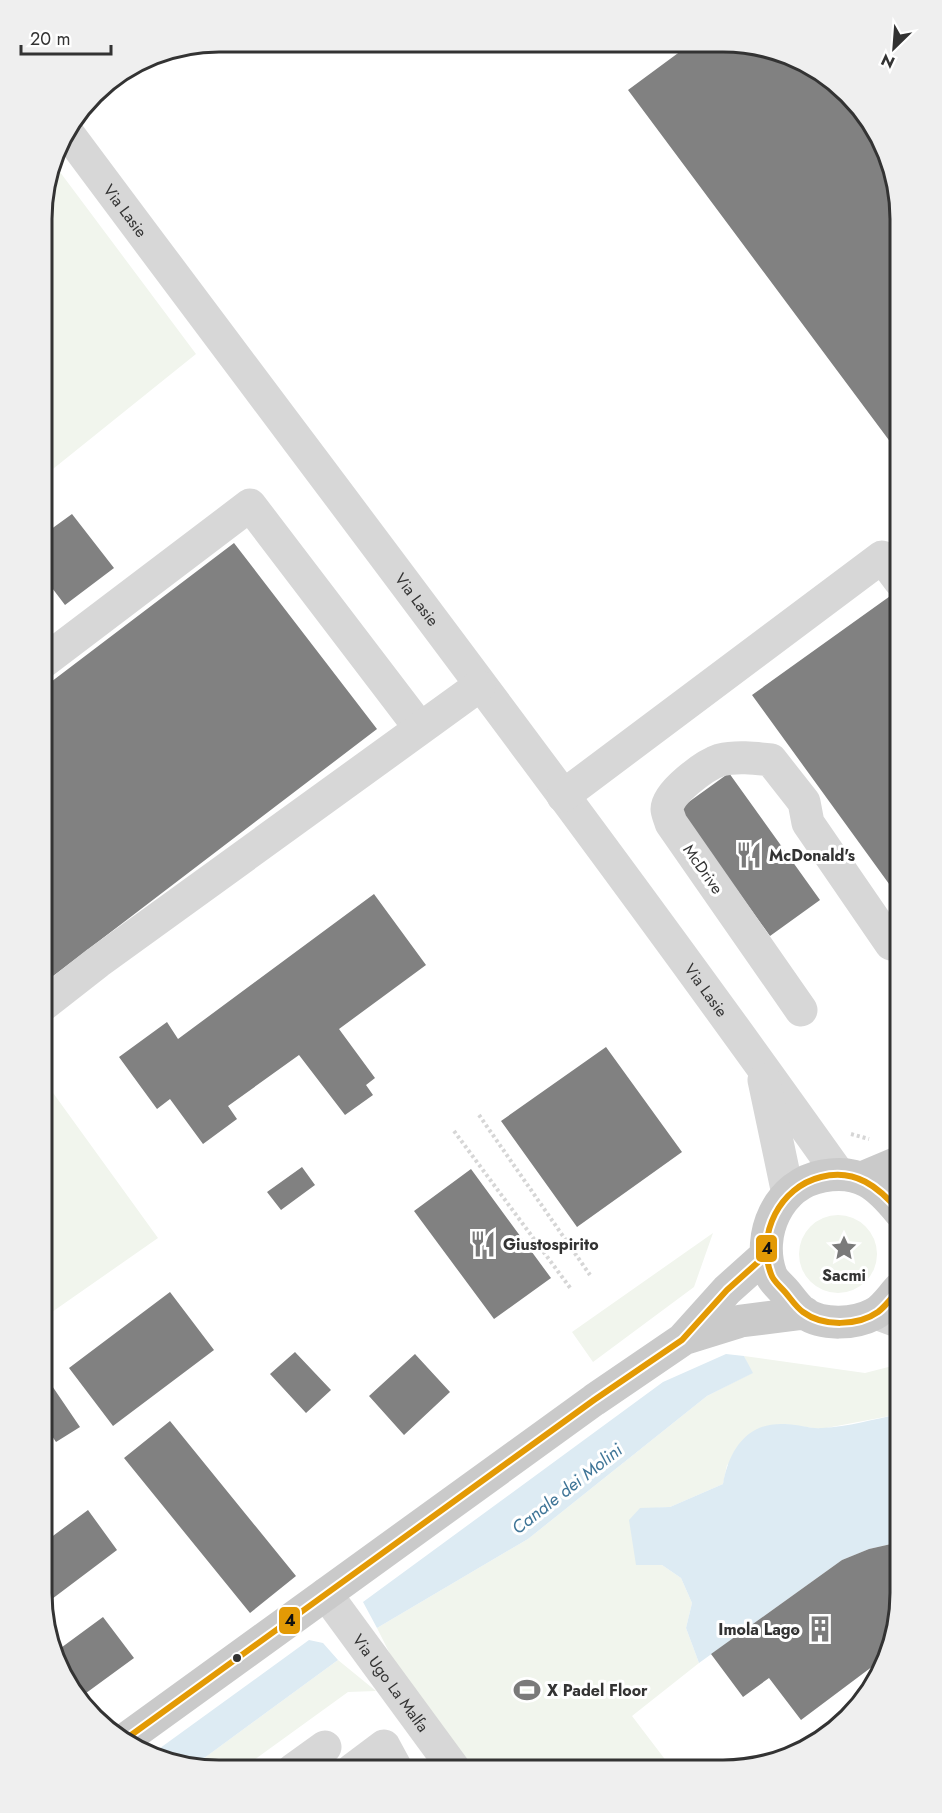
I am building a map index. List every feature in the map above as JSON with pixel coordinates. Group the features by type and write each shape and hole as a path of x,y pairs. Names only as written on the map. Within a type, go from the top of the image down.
{"main road":[{"path":"805,1313 772,1278 766,1255 768,1230 777,1208 788,1194 814,1178 850,1175 889,1165"},
{"path":"850,1175 882,1190 889,1199"},
{"path":"131,1735 594,1400 682,1340 727,1290 766,1255"},
{"path":"682,1340 741,1321 805,1313 828,1321 845,1322 888,1318"}],"street":[{"name":"Via Lasie","path":"73,140 479,686 564,796 761,1069 850,1175"},
{"path":"52,655 250,505 420,728"},
{"path":"564,796 882,557 890,567"},
{"path":"52,998 479,686"},
{"name":"McDrive","path":"801,1010 671,823 666,809 672,795 695,775 718,760 745,757 771,760 804,802 808,823 889,942"},
{"name":"Via Lasie","path":"761,1069 788,1194"},
{"name":"Via Ugo La Malfa","path":"326,1594 449,1761"},
{"path":"306,1761 325,1747"}],"path":[{"path":"479,1115 590,1275"},
{"path":"454,1131 571,1289"}],"shaded area":[{"path":"60,171 196,354 52,470 52,220"},
{"path":"52,1091 158,1238 52,1312"},
{"path":"838,1215 853,1218 870,1232 877,1254 874,1269 860,1286 838,1293 823,1290 806,1276 799,1254 802,1239 816,1222"},
{"path":"713,1233 694,1287 593,1362 572,1332"},
{"path":"744,1356 865,1373 889,1367 889,1416 821,1429 784,1424 727,1465 723,1484 670,1507 640,1509 662,1565 681,1578 692,1603 686,1628 699,1663 632,1716 666,1761 462,1761 402,1678 377,1628 528,1539 707,1396 752,1373"},
{"path":"338,1660 376,1691 348,1692 252,1761 202,1759"}],"water":[{"name":"Canale dei Molini","path":"726,1354 744,1356 753,1373 707,1396 528,1539 377,1628 363,1602 663,1382"},
{"path":"889,1416 889,1544 869,1549 842,1560 699,1663 686,1628 692,1603 681,1578 662,1565 636,1565 629,1520 640,1508 670,1507 723,1484 735,1450 742,1440 760,1428 785,1424 813,1428 851,1424"},
{"path":"309,1640 323,1643 338,1660 202,1759 159,1749"}],"building":[{"path":"680,52 744,54 776,61 815,81 848,110 861,127 881,166 889,209 890,441 628,90"},
{"path":"72,514 114,568 65,605 52,588 52,528"},
{"path":"234,543 377,729 52,977 52,681"},
{"path":"890,596 890,885 752,695"},
{"name":"McDonald's","path":"729,773 820,900 770,936 679,809"},
{"path":"374,894 426,965 339,1029 375,1078 366,1085 373,1095 345,1115 299,1055 228,1106 237,1119 203,1144 170,1099 157,1109 119,1057 167,1022 178,1039"},
{"path":"606,1047 682,1152 577,1227 501,1121"},
{"path":"302,1167 315,1185 281,1210 267,1192"},
{"name":"Giustospirito","path":"471,1169 551,1278 494,1319 414,1211"},
{"path":"170,1292 214,1350 113,1426 69,1368"},
{"path":"295,1352 331,1390 306,1413 270,1374"},
{"path":"415,1354 450,1392 404,1435 369,1396"},
{"path":"52,1386 80,1427 56,1442 52,1436"},
{"path":"170,1421 296,1576 250,1613 124,1458"},
{"path":"88,1510 117,1550 53,1599 52,1537"},
{"name":"Imola Lago","path":"889,1544 889,1604 886,1626 881,1647 872,1667 801,1720 769,1678 743,1697 711,1654 842,1560 869,1549"},
{"path":"103,1617 134,1658 86,1693 61,1648"}],"transit line":[{"name":"4","path":"889,1201 865,1182 845,1175 821,1177 806,1182 783,1202 775,1214 769,1228 767,1243 767,1259 773,1279 800,1310 811,1317 840,1323 861,1320 878,1312 889,1301"},
{"name":"4","path":"131,1735 594,1400 682,1340 727,1290 766,1255"}],"place":[{"name":"McDonald's","path":"749,855"},
{"name":"Giustospirito","path":"483,1244"},
{"name":"Sacmi","path":"844,1248"},
{"name":"Imola Lago","path":"820,1629"},
{"name":"X Padel Floor","path":"527,1690"}]}
